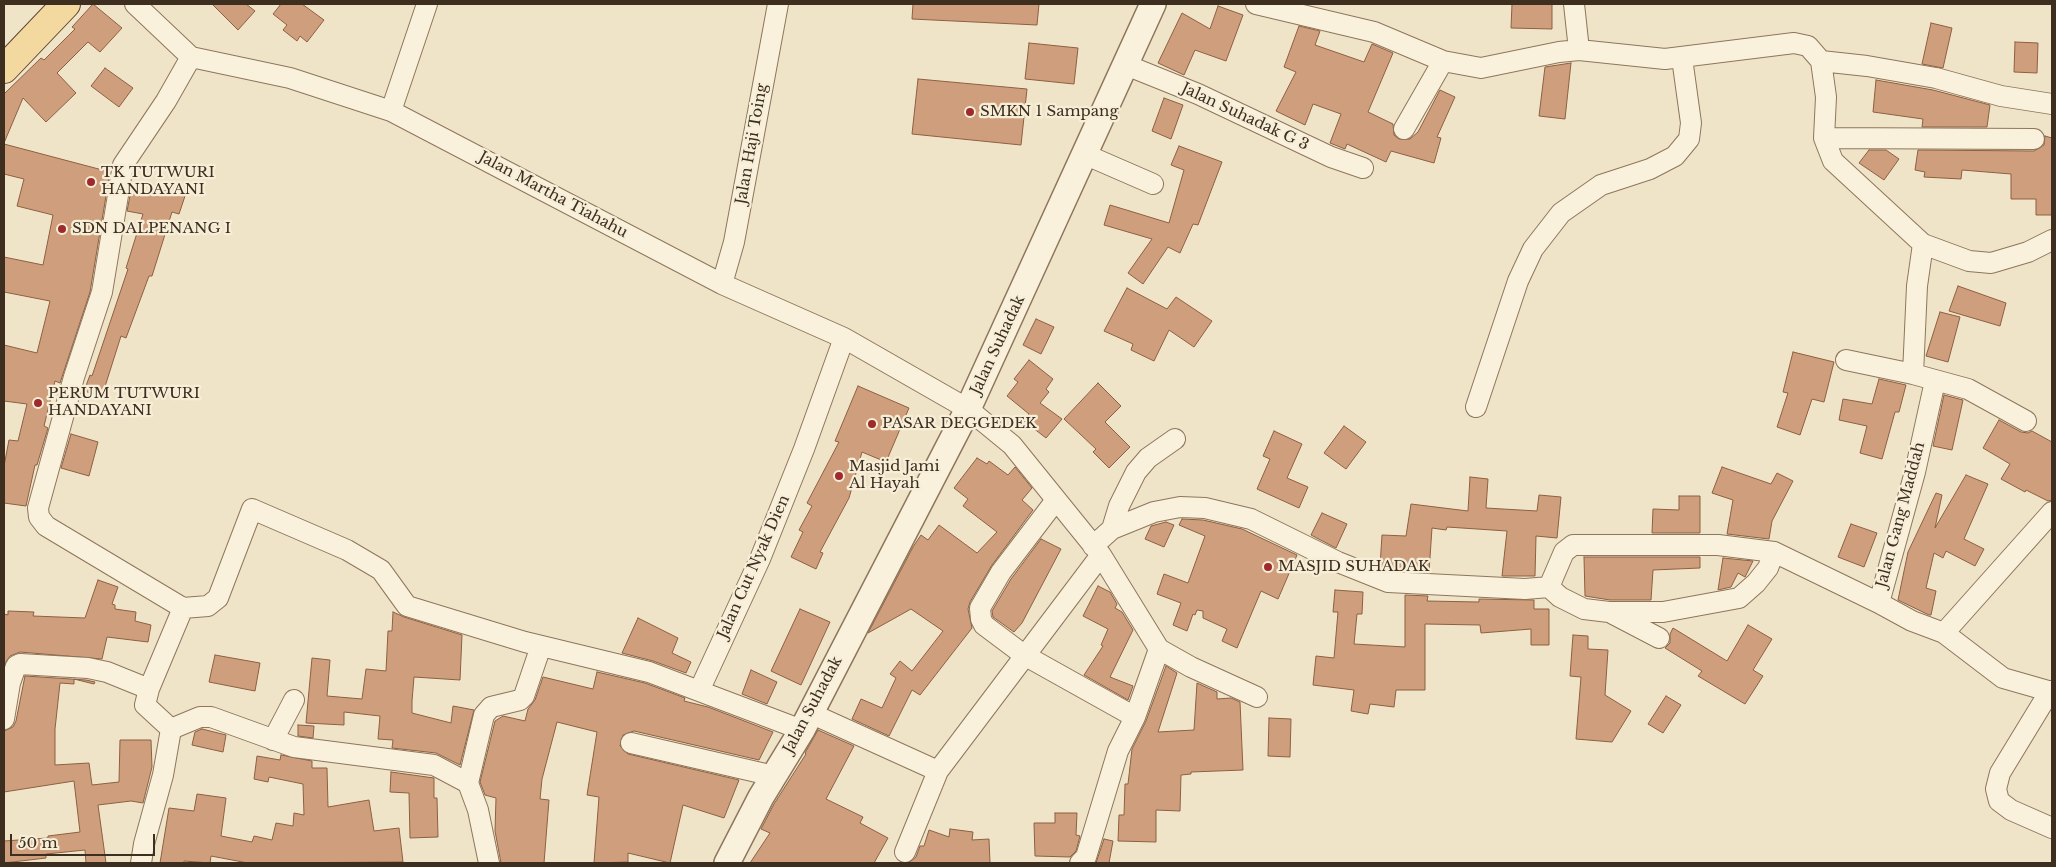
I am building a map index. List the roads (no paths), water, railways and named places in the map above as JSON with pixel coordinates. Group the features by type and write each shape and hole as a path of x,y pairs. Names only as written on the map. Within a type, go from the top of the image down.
{"main road":[{"path":"4,69 66,4"}],"street":[{"path":"135,4 191,57 166,101 122,165 102,292 74,377 38,508 39,517 46,526 183,608 208,606 218,598 252,509 347,550 381,570 407,606 541,646 648,672 699,690 806,721 938,772"},
{"path":"391,111 427,4"},
{"name":"Jalan Haji Toing","path":"722,284 734,242 778,4"},
{"name":"Jalan Suhadak","path":"727,863 806,721 968,409 1153,4"},
{"path":"1256,4 1374,32 1443,61 1481,68 1559,52 1579,50 1665,59 1794,43 1808,46 1821,61 1826,97 1824,138 1834,161 1923,244 1969,261 1991,263 2028,252 2052,240"},
{"path":"1574,4 1579,50"},
{"name":"Jalan Martha Tiahahu","path":"191,57 290,78 391,111 722,284 844,338 968,409 1012,445 1097,550 1159,649"},
{"path":"1476,407 1518,281 1533,249 1561,213 1601,185 1650,169 1675,156 1689,139 1691,123 1682,58"},
{"path":"1404,129 1443,61"},
{"path":"1821,61 1867,66 1936,78 2001,96 2052,104"},
{"name":"Jalan Suhadak G 3","path":"1126,65 1198,94 1331,157 1363,168"},
{"path":"1824,138 2034,139"},
{"path":"1084,154 1153,184"},
{"path":"1913,374 1917,286 1923,244"},
{"name":"Jalan Cut Nyak Dien","path":"699,690 760,559 804,449 844,338"},
{"path":"1846,360 1913,374 1935,382 1968,390 2026,421"},
{"name":"Jalan Gang Maddah","path":"1935,382 1913,480 1878,603 1912,621 1944,633 2003,678 2051,692"},
{"path":"905,852 938,772 1024,655 1112,529 1119,506 1136,472 1148,458 1176,439"},
{"path":"1056,500 1001,572 980,608 980,619 984,625 1024,655 1135,717"},
{"path":"1112,529 1154,512 1180,506 1205,508 1251,519 1338,562 1388,582 1518,589 1549,587 1560,597 1584,609 1609,612 1663,612 1739,598 1756,583 1768,568 1774,552"},
{"path":"1944,633 2052,512"},
{"path":"1549,587 1564,552 1573,545 1718,545 1774,552 1878,603"},
{"path":"171,729 145,705 149,689 183,608"},
{"path":"1609,612 1659,638"},
{"path":"489,863 482,826 468,783 484,715 491,706 520,700 524,696 541,646"},
{"path":"1080,863 1086,857 1118,751 1135,717 1159,649 1191,667 1257,697"},
{"path":"4,719 10,682 16,666 20,664 88,668 108,672 149,689"},
{"path":"2051,692 2000,773 1996,789 1999,801 2011,810 2052,828"},
{"path":"273,740 294,700"},
{"path":"171,729 200,717 211,717 294,746 434,765 468,783"},
{"path":"141,863 144,844 163,775 171,729"},
{"path":"631,743 774,776"}],"place":[{"name":"SMKN 1 Sampang","path":"970,112"},
{"name":"TK TUTWURI HANDAYANI","path":"91,182"},
{"name":"SDN DALPENANG I","path":"62,229"},
{"name":"PERUM TUTWURI HANDAYANI","path":"38,403"},
{"name":"PASAR DEGGEDEK","path":"872,424"},
{"name":"Masjid Jami Al Hayah","path":"839,476"},
{"name":"MASJID SUHADAK","path":"1268,567"}]}
